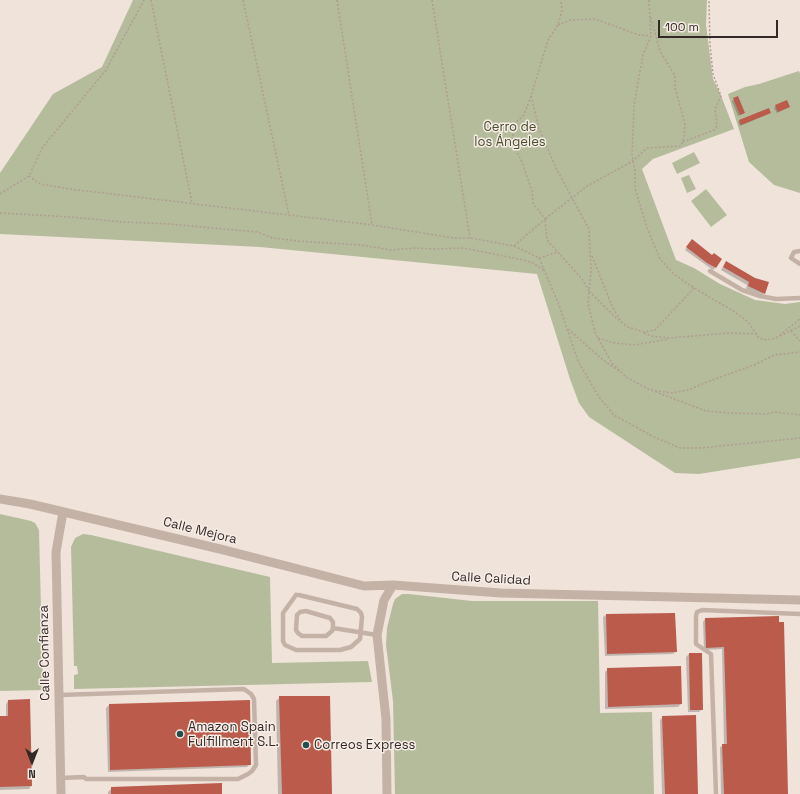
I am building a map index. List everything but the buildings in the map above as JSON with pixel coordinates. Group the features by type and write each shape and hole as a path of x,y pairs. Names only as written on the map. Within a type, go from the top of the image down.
{"street":[{"name":"Calle Mejora","path":"0,499 63,512 220,549 364,586 393,585"},
{"name":"Calle Confianza","path":"61,794 56,552 63,512"},
{"name":"Calle Calidad","path":"393,585 501,593 800,600"},
{"path":"387,794 386,719 377,635 384,600 393,585"}],"lane":[{"path":"800,250 794,252 791,258 800,264"},
{"path":"710,271 742,290 760,296 776,299 800,298"},
{"path":"296,595 306,596 357,609 361,613 362,617 361,632 360,639 357,643 346,649 296,650 285,645 283,641 283,613 296,595"},
{"path":"716,794 711,654 696,644 696,616 698,612 702,610 800,614"},
{"path":"306,611 330,618 333,622 333,628 332,631 326,636 302,636 296,630 297,615 300,612 306,611"},
{"path":"333,628 377,635"},
{"path":"59,695 238,689 249,691 254,699 256,765 252,771 238,779 61,778"}],"path":[{"path":"0,194 29,176 42,148 106,70 144,0"},
{"path":"151,0 192,203"},
{"path":"243,0 289,215"},
{"path":"337,0 372,225"},
{"path":"432,0 470,238"},
{"path":"561,0 562,10 558,25 548,40 524,115 513,125 513,144 522,162 532,191 533,203 545,219 547,240 582,280 589,291 628,327 651,336 675,338"},
{"path":"649,0 651,36 643,55 634,105 632,155 635,171 635,188 647,228 660,259 675,275 735,312 748,322 759,338 766,340 776,338 800,326"},
{"path":"682,142 714,130 717,126 715,109 721,96 713,74 710,45 709,0"},
{"path":"514,246 587,186 634,161 647,148 681,146 685,124 675,88 675,76 660,51 650,14"},
{"path":"558,25 570,20 595,19 639,35 651,36"},
{"path":"531,96 539,129 557,170 589,229 591,272 588,304 598,338 612,363 624,375"},
{"path":"29,176 40,184 372,225 454,238 470,238 514,246 539,258 559,305 578,361 599,397 614,415 652,436 680,448 701,448 800,438"},
{"path":"0,213 230,229 257,232 273,238 361,245 391,250 414,248 463,248 479,250 533,263 544,270"},
{"path":"539,258 558,252"},
{"path":"591,255 612,306 621,322"},
{"path":"639,331 644,332 655,330 694,288"},
{"path":"776,338 800,319"},
{"path":"567,327 603,360 624,375 648,389 706,411 759,414 776,412 800,415"},
{"path":"791,331 800,341"},
{"path":"598,338 615,343 634,345 675,338 729,333 757,334"},
{"path":"648,389 672,393 688,390 706,382 754,366 774,355 800,352"}],"green space":[{"name":"Cerro de los Ángeles","path":"133,0 707,0 706,25 713,79 734,129 653,159 642,169 676,260 694,268 720,284 755,300 785,304 800,302 800,458 699,474 675,473 589,417 579,403 570,379 537,274 260,247 0,234 0,173 53,94 102,67"},
{"path":"799,71 800,193 774,185 749,162 728,94 745,87"},
{"path":"694,152 700,163 677,174 672,163"},
{"path":"689,175 696,189 687,193 681,178"},
{"path":"706,189 727,215 711,227 691,201"},
{"path":"0,514 31,521 35,523 39,530 43,690 0,691"},
{"path":"83,534 270,577 272,663 368,661 372,682 74,689 74,675 78,674 77,666 74,666 71,547 75,538"},
{"path":"402,594 472,601 598,601 600,713 652,712 654,794 395,794 393,701 386,645 387,628 393,604 395,599"}],"place":[{"name":"Amazon Spain Fulfillment S.L.","path":"180,734"},
{"name":"Correos Express","path":"306,745"}]}
